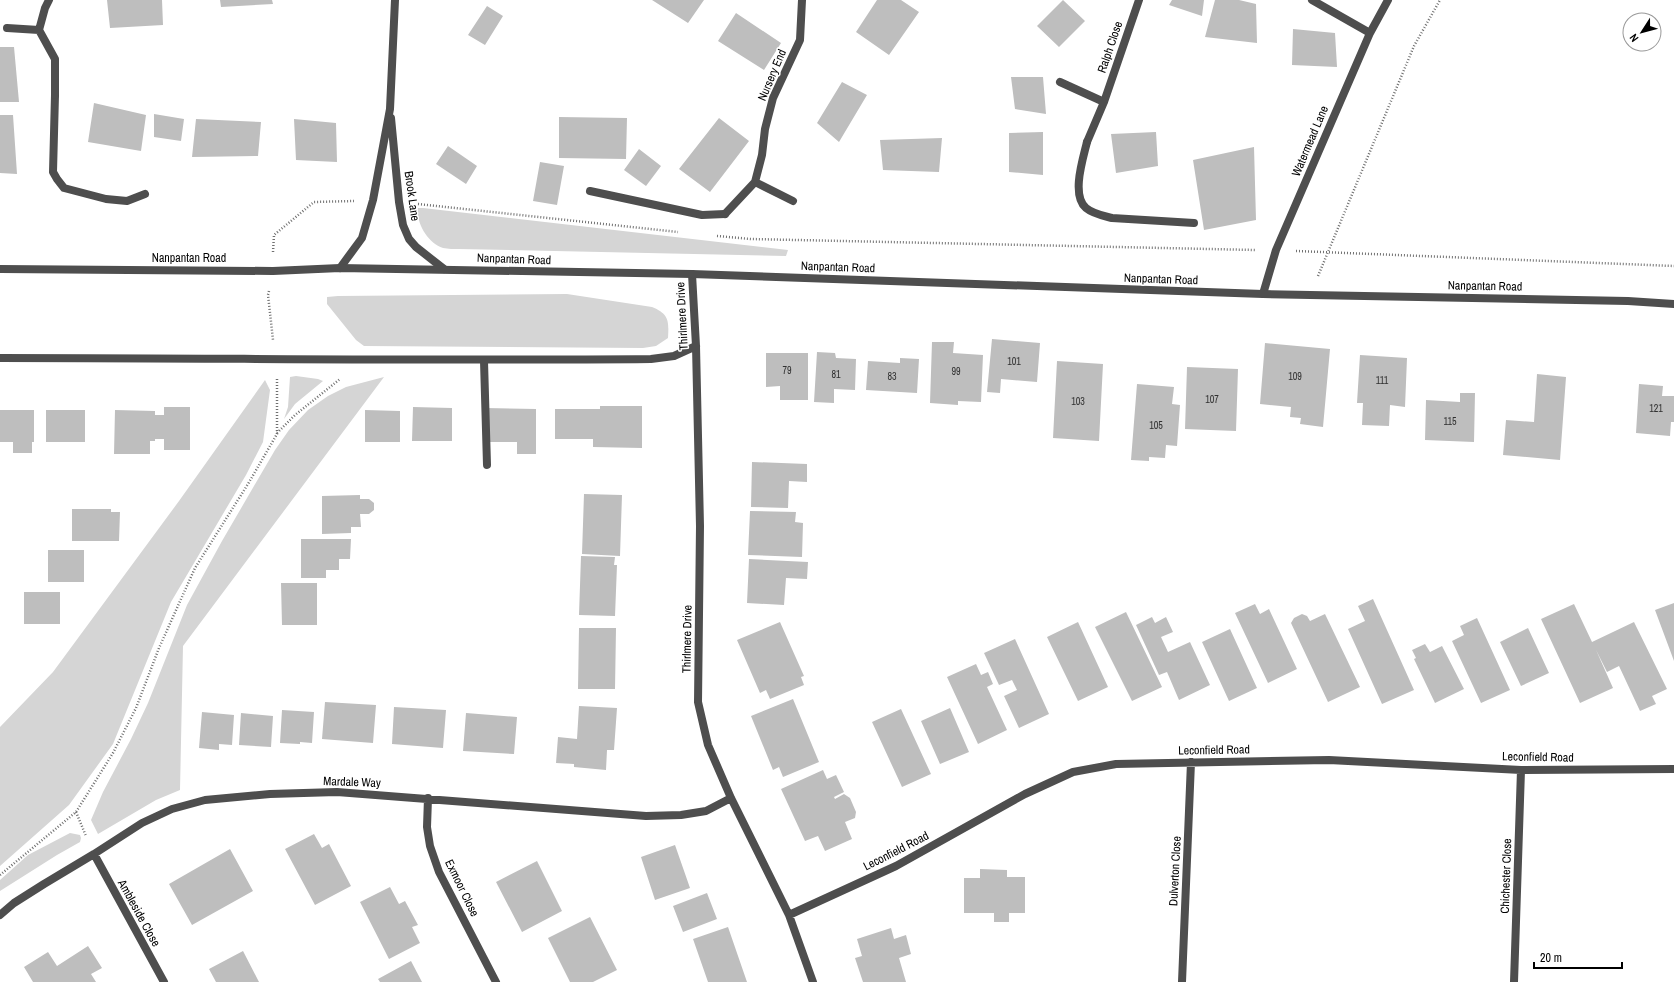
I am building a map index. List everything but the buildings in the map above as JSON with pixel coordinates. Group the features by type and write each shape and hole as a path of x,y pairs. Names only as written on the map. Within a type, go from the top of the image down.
{"street":[{"path":"49,0 45,8 39,30 55,59 53,172 64,188 106,199 127,201 144,194"},
{"name":"Brook Lane","path":"340,268 362,238 373,200 390,109 395,0"},
{"name":"Ralph Close","path":"1139,0 1104,102 1087,142 1078,187 1080,198 1086,208 1100,215 1112,218 1194,223"},
{"path":"1312,0 1370,33"},
{"name":"Watermead Lane","path":"1263,294 1276,250 1370,33 1388,0"},
{"name":"Nursery End","path":"590,191 702,215 725,214 755,182 762,155 765,129 773,98 800,40 800,1"},
{"path":"7,28 39,30"},
{"path":"1060,82 1104,102"},
{"name":"Brook Lane","path":"390,109 399,202 404,225 409,239 416,247 444,269"},
{"path":"755,182 793,201"},
{"name":"Nanpantan Road","path":"0,269 273,271 340,268 692,274 1263,294 1628,301 1674,304"},
{"name":"Thirlmere Drive","path":"692,274 696,346 700,526 698,702 708,745 731,798 790,915 813,982"},
{"path":"0,358 484,360 651,359 674,356 696,346"},
{"path":"484,360 488,464"},
{"name":"Leconfield Road","path":"790,915 896,866 1025,794 1073,772 1116,764 1329,760 1521,770 1674,769"},
{"name":"Dulverton Close","path":"1182,982 1192,762"},
{"name":"Chichester Close","path":"1514,982 1521,770"},
{"name":"Mardale Way","path":"0,915 14,903 142,823 172,809 205,800 270,794 337,792 646,816 681,815 706,811 731,798"},
{"name":"Exmoor Close","path":"428,798 428,827 430,846 439,872 496,982"},
{"name":"Ambleside Close","path":"94,854 164,982"}],"path":[{"path":"1310,295 1414,46 1440,0"},
{"path":"276,434 278,382 268,296 273,271 274,235 314,202 373,200"},
{"path":"399,202 681,232"},
{"path":"712,235 751,239 1276,250 1328,254 1674,266"},
{"path":"0,875 76,812 113,753 136,708 159,648 195,568 248,484 276,434 295,415 322,392 368,359"},
{"path":"76,812 94,854"}],"shaded area":[{"path":"418,208 788,250 786,256 447,249 432,242 424,232 419,220"},
{"path":"567,294 652,307 665,315 668,323 668,338 656,346 643,348 364,346 356,340 327,304 327,297 338,296"},
{"path":"296,376 323,381 295,404 284,419 288,407 290,377"},
{"path":"384,377 183,646 180,790 156,800 98,834 91,820 103,792 148,703 187,605 275,450 289,430 308,410 328,396 346,387"},
{"path":"265,380 270,390 263,442 246,475 171,602 113,744 69,805 0,866 0,727 53,672 179,501"},
{"path":"70,833 80,835 80,842 0,891 0,880 28,855"}]}
